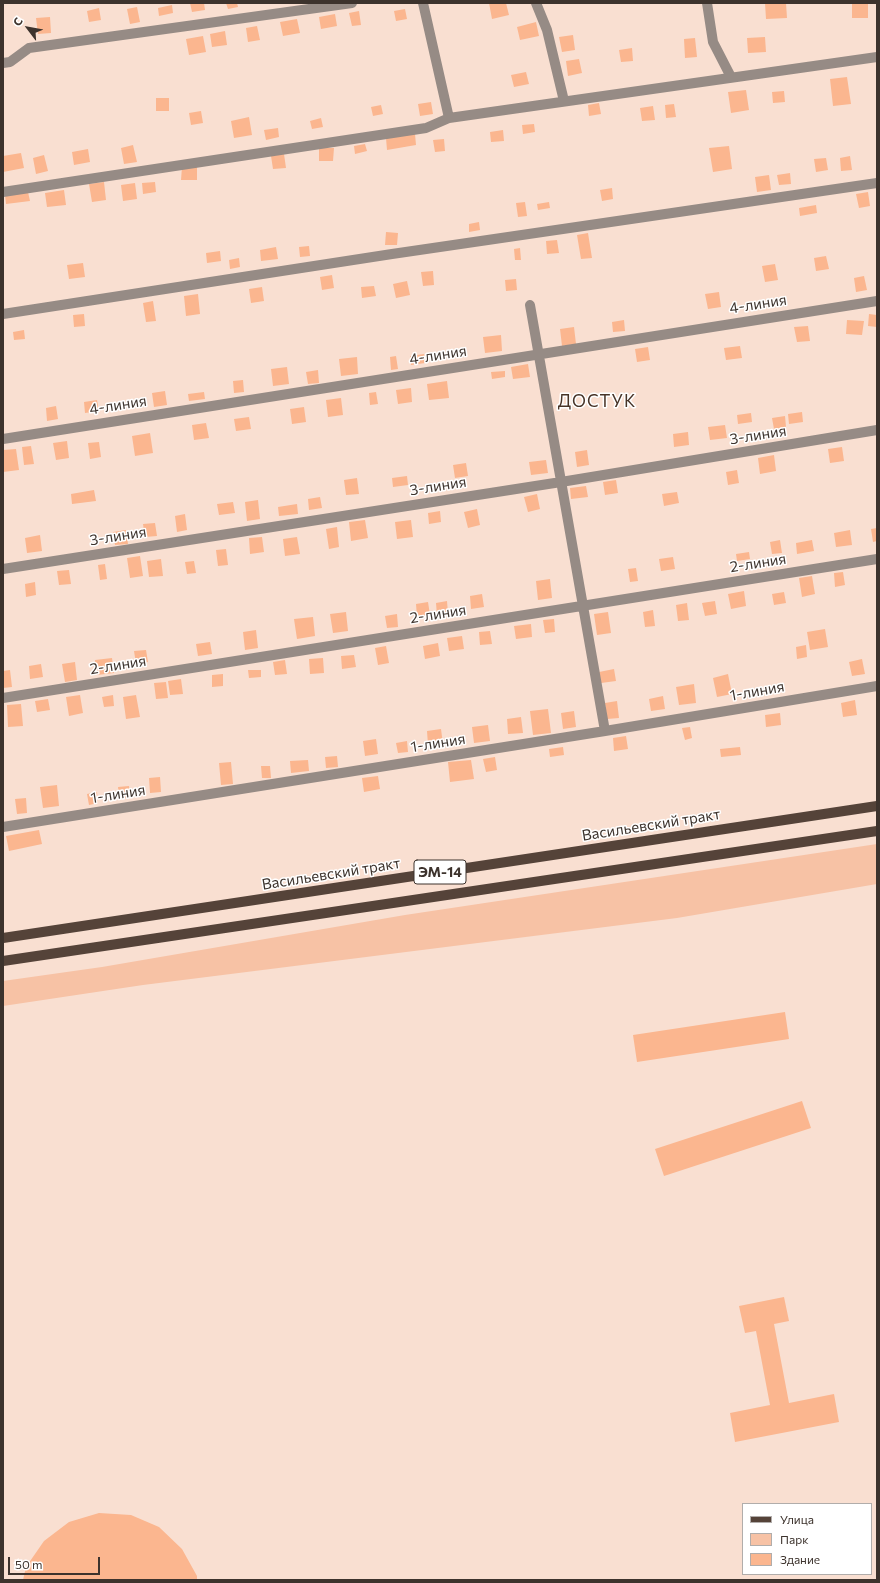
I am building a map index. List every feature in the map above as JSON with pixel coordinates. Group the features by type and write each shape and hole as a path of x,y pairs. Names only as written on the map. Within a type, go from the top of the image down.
{"main road":[{"name":"Васильевский тракт","path":"3,938 877,806"},
{"name":"ЭМ-14","path":"3,961 877,830"}],"street":[{"path":"3,63 10,62 28,48 352,3"},
{"path":"423,3 449,118"},
{"path":"536,3 548,30 564,101"},
{"path":"707,3 713,42 731,78"},
{"path":"3,192 426,128 449,118 877,57"},
{"path":"3,314 400,253 877,183"},
{"name":"4-линия","path":"3,439 877,301"},
{"path":"530,305 605,732"},
{"name":"3-линия","path":"3,569 561,482 877,430"},
{"name":"2-линия","path":"3,698 583,607 877,559"},
{"name":"1-линия","path":"3,827 605,732 877,686"}],"green space":[{"path":"877,844 877,884 677,918 143,985 3,1006 3,981 102,967 405,915"}],"building":[{"path":"190,3 204,3 205,10 192,12"},
{"path":"226,3 237,3 238,7 228,9"},
{"path":"489,3 506,3 509,15 492,19"},
{"path":"765,3 786,3 787,18 766,19"},
{"path":"852,3 868,3 868,18 852,18"},
{"path":"172,5 173,13 159,16 158,8"},
{"path":"137,7 140,22 130,24 127,9"},
{"path":"99,8 101,20 89,22 87,11"},
{"path":"405,9 407,19 396,21 394,11"},
{"path":"359,11 361,25 352,26 349,13"},
{"path":"335,14 337,26 321,29 319,17"},
{"path":"50,17 51,33 38,34 36,18"},
{"path":"297,19 300,33 283,36 280,22"},
{"path":"536,22 539,36 520,40 517,27"},
{"path":"257,26 260,40 248,42 246,28"},
{"path":"225,31 227,45 212,47 210,34"},
{"path":"573,35 575,50 562,52 559,37"},
{"path":"203,36 206,52 189,55 186,39"},
{"path":"765,37 766,52 748,53 747,38"},
{"path":"695,38 697,57 685,58 684,39"},
{"path":"632,48 633,61 621,62 619,50"},
{"path":"579,59 582,73 568,76 566,61"},
{"path":"526,72 529,84 514,87 511,75"},
{"path":"847,77 851,104 833,106 830,79"},
{"path":"746,90 749,110 731,113 728,92"},
{"path":"784,91 785,102 773,103 772,92"},
{"path":"156,98 169,98 169,111 156,111"},
{"path":"431,102 433,114 420,116 418,104"},
{"path":"599,103 601,114 589,116 588,105"},
{"path":"674,104 676,117 666,118 665,105"},
{"path":"381,105 383,114 373,116 371,107"},
{"path":"653,106 655,120 642,121 640,108"},
{"path":"201,111 203,123 191,125 189,113"},
{"path":"249,117 252,135 234,138 231,121"},
{"path":"321,118 323,127 312,129 310,121"},
{"path":"534,124 535,132 523,134 522,125"},
{"path":"278,128 279,137 266,140 264,130"},
{"path":"503,130 504,141 491,142 490,132"},
{"path":"415,134 416,145 387,150 386,138"},
{"path":"444,139 445,151 435,152 433,140"},
{"path":"365,144 367,151 355,154 354,146"},
{"path":"133,145 137,162 124,164 121,148"},
{"path":"729,146 732,169 713,172 709,148"},
{"path":"319,148 334,148 333,161 319,161"},
{"path":"88,149 90,162 74,165 72,152"},
{"path":"21,153 24,168 3,172 3,156"},
{"path":"284,154 286,168 273,169 271,156"},
{"path":"44,155 48,171 36,174 33,158"},
{"path":"850,156 852,170 841,171 840,158"},
{"path":"826,158 828,170 816,172 814,159"},
{"path":"182,167 197,167 197,180 181,180"},
{"path":"790,173 791,184 779,185 777,175"},
{"path":"769,175 771,190 757,192 755,177"},
{"path":"104,182 106,200 92,202 89,184"},
{"path":"155,182 156,192 143,194 142,183"},
{"path":"135,183 137,199 123,201 121,185"},
{"path":"612,188 613,199 602,201 600,190"},
{"path":"64,190 66,205 47,207 45,193"},
{"path":"28,192 30,201 6,204 5,195"},
{"path":"868,192 870,206 859,208 856,194"},
{"path":"525,202 527,216 518,217 516,203"},
{"path":"549,202 550,208 538,210 537,204"},
{"path":"816,205 817,213 800,216 799,208"},
{"path":"479,222 480,230 469,232 469,224"},
{"path":"386,232 398,233 397,245 385,245"},
{"path":"588,233 592,258 581,259 577,235"},
{"path":"557,240 559,253 547,254 546,241"},
{"path":"309,246 310,256 300,257 299,247"},
{"path":"276,247 278,259 261,261 260,250"},
{"path":"520,248 521,260 515,260 514,249"},
{"path":"220,251 221,261 207,263 206,253"},
{"path":"826,256 829,269 816,271 814,258"},
{"path":"239,258 240,267 230,269 229,260"},
{"path":"83,263 85,277 69,279 67,265"},
{"path":"775,264 778,280 765,282 762,266"},
{"path":"433,271 434,285 423,286 421,272"},
{"path":"332,275 334,288 322,290 320,277"},
{"path":"864,276 867,290 856,292 854,278"},
{"path":"516,279 517,290 506,291 505,280"},
{"path":"407,281 410,295 396,298 393,284"},
{"path":"374,286 376,296 362,298 361,287"},
{"path":"262,287 264,301 251,303 249,289"},
{"path":"719,292 721,307 708,309 705,294"},
{"path":"198,294 200,314 186,316 184,296"},
{"path":"153,301 156,321 146,322 143,303"},
{"path":"84,314 85,326 74,327 73,315"},
{"path":"869,314 877,315 877,327 868,326"},
{"path":"624,320 625,331 613,332 612,322"},
{"path":"847,320 864,321 862,335 846,334"},
{"path":"808,326 810,341 797,342 794,327"},
{"path":"574,327 576,344 562,346 560,329"},
{"path":"24,330 25,339 14,340 13,332"},
{"path":"501,335 502,351 485,353 483,337"},
{"path":"740,346 742,358 726,360 724,348"},
{"path":"648,347 650,360 637,362 635,349"},
{"path":"424,354 425,363 411,365 410,356"},
{"path":"396,356 398,369 391,370 390,357"},
{"path":"357,357 358,374 341,376 339,359"},
{"path":"528,364 530,377 513,379 511,367"},
{"path":"287,367 289,384 273,386 271,369"},
{"path":"318,370 319,383 308,384 306,372"},
{"path":"505,371 505,377 492,379 491,372"},
{"path":"243,380 244,392 234,393 233,381"},
{"path":"447,381 449,398 429,400 427,384"},
{"path":"411,388 412,402 398,404 396,390"},
{"path":"165,391 167,405 154,407 152,393"},
{"path":"204,392 205,399 189,401 188,394"},
{"path":"376,392 378,404 370,405 369,393"},
{"path":"341,398 343,415 328,417 326,400"},
{"path":"97,400 99,411 85,413 84,402"},
{"path":"56,406 58,419 47,421 46,408"},
{"path":"304,407 306,422 292,424 290,409"},
{"path":"802,412 803,422 789,424 788,414"},
{"path":"751,413 752,422 738,424 737,415"},
{"path":"785,416 786,427 774,429 772,418"},
{"path":"249,417 251,429 236,431 234,419"},
{"path":"206,423 209,438 194,440 192,425"},
{"path":"725,425 727,438 710,440 708,427"},
{"path":"688,432 689,445 674,447 673,434"},
{"path":"150,433 153,453 135,456 132,436"},
{"path":"67,441 69,458 56,460 53,443"},
{"path":"99,442 101,457 90,459 88,443"},
{"path":"31,446 34,464 24,465 22,447"},
{"path":"842,447 844,461 830,463 828,449"},
{"path":"16,449 19,470 3,472 3,450"},
{"path":"587,450 589,465 577,467 575,452"},
{"path":"774,455 776,471 760,474 758,458"},
{"path":"546,460 548,473 531,475 529,462"},
{"path":"466,463 468,476 455,478 453,465"},
{"path":"737,470 739,483 728,485 726,472"},
{"path":"407,476 408,485 393,487 392,478"},
{"path":"357,478 359,494 346,495 344,480"},
{"path":"616,480 618,493 605,495 603,482"},
{"path":"586,486 588,497 571,499 570,488"},
{"path":"94,490 96,501 72,504 71,494"},
{"path":"677,492 679,503 664,506 662,494"},
{"path":"537,494 540,509 528,512 524,497"},
{"path":"320,497 322,508 309,510 308,499"},
{"path":"258,500 260,519 247,521 245,502"},
{"path":"233,502 235,513 219,515 217,504"},
{"path":"297,504 298,514 279,516 278,507"},
{"path":"477,509 480,525 468,528 464,512"},
{"path":"440,511 441,522 429,524 428,513"},
{"path":"185,514 187,530 177,532 175,516"},
{"path":"365,520 368,538 351,541 349,522"},
{"path":"411,520 413,537 397,539 395,522"},
{"path":"155,523 157,536 145,537 143,524"},
{"path":"337,527 339,547 329,549 326,529"},
{"path":"877,528 877,541 873,542 871,529"},
{"path":"126,530 128,544 115,545 113,532"},
{"path":"850,530 852,545 836,547 834,533"},
{"path":"40,535 42,551 27,553 25,538"},
{"path":"262,537 264,552 250,554 249,538"},
{"path":"297,537 300,554 285,556 283,539"},
{"path":"780,540 782,553 772,554 770,542"},
{"path":"812,540 814,551 797,554 796,543"},
{"path":"226,549 228,565 218,566 216,550"},
{"path":"749,552 750,559 737,561 736,554"},
{"path":"140,556 143,576 130,578 127,558"},
{"path":"673,557 675,569 661,571 659,559"},
{"path":"161,559 163,576 149,577 147,561"},
{"path":"194,561 196,573 187,574 185,562"},
{"path":"105,564 107,579 100,580 98,565"},
{"path":"636,568 638,581 630,582 628,569"},
{"path":"69,570 71,584 59,585 57,571"},
{"path":"843,572 845,585 835,587 834,573"},
{"path":"812,576 815,594 802,597 799,578"},
{"path":"550,579 552,598 538,600 536,581"},
{"path":"35,582 36,595 26,597 25,584"},
{"path":"744,591 746,606 731,609 728,594"},
{"path":"784,592 786,603 774,605 772,594"},
{"path":"482,594 484,607 471,609 470,596"},
{"path":"447,601 448,614 437,615 436,603"},
{"path":"715,601 717,614 705,616 702,603"},
{"path":"428,602 430,615 417,617 416,604"},
{"path":"687,603 689,620 678,621 676,605"},
{"path":"653,610 655,626 645,627 643,612"},
{"path":"346,612 348,631 333,633 330,614"},
{"path":"608,612 611,633 597,635 594,614"},
{"path":"397,614 398,627 387,628 385,616"},
{"path":"313,617 315,636 297,639 294,619"},
{"path":"554,619 555,632 545,633 543,620"},
{"path":"531,624 532,637 516,639 514,626"},
{"path":"825,629 828,647 810,650 807,632"},
{"path":"256,630 258,648 245,650 243,632"},
{"path":"490,631 492,644 480,645 479,632"},
{"path":"462,636 464,649 449,651 447,638"},
{"path":"210,642 212,654 198,656 196,644"},
{"path":"438,643 440,656 425,659 423,646"},
{"path":"806,645 807,657 797,659 796,647"},
{"path":"386,646 389,663 378,665 375,648"},
{"path":"146,650 148,662 136,664 134,651"},
{"path":"354,655 356,667 342,669 341,656"},
{"path":"112,658 114,673 97,675 95,660"},
{"path":"323,658 324,673 310,674 309,659"},
{"path":"862,659 865,674 852,676 849,662"},
{"path":"285,660 287,674 275,675 273,662"},
{"path":"75,662 77,680 65,682 62,664"},
{"path":"41,664 43,677 30,679 29,666"},
{"path":"614,669 616,681 601,683 599,672"},
{"path":"10,670 12,687 3,688 3,671"},
{"path":"248,670 261,670 261,677 249,678"},
{"path":"223,674 223,686 212,687 212,675"},
{"path":"728,674 732,694 717,697 713,678"},
{"path":"181,679 183,694 170,695 168,681"},
{"path":"166,682 168,698 156,699 154,683"},
{"path":"694,684 696,703 679,705 676,687"},
{"path":"80,695 83,713 69,716 66,697"},
{"path":"113,695 114,706 104,707 102,697"},
{"path":"136,695 140,717 126,719 123,697"},
{"path":"663,696 665,709 651,711 649,699"},
{"path":"48,699 50,710 37,712 35,701"},
{"path":"855,700 857,715 843,717 841,703"},
{"path":"617,701 619,718 607,719 605,703"},
{"path":"21,704 23,726 8,727 7,705"},
{"path":"548,709 551,733 533,735 530,711"},
{"path":"574,711 576,727 563,729 561,713"},
{"path":"780,713 781,725 766,727 765,715"},
{"path":"521,717 523,733 508,734 507,719"},
{"path":"488,725 490,741 474,743 472,727"},
{"path":"690,727 692,738 685,740 682,728"},
{"path":"441,729 443,744 428,745 427,731"},
{"path":"626,736 628,749 614,751 613,738"},
{"path":"376,739 378,754 365,756 363,741"},
{"path":"407,741 408,752 398,753 396,743"},
{"path":"563,747 564,755 550,757 549,749"},
{"path":"740,747 741,755 721,757 720,749"},
{"path":"337,756 338,767 326,768 325,757"},
{"path":"495,757 497,770 486,772 483,759"},
{"path":"308,760 309,771 291,773 290,761"},
{"path":"471,760 474,779 450,782 448,762"},
{"path":"231,762 233,784 221,785 219,763"},
{"path":"261,766 270,766 271,778 262,778"},
{"path":"378,776 380,789 364,792 362,778"},
{"path":"160,777 161,792 150,793 149,778"},
{"path":"57,785 59,806 43,808 40,787"},
{"path":"129,786 130,798 119,798 118,787"},
{"path":"97,792 98,803 89,805 87,794"},
{"path":"26,798 27,813 17,814 15,799"},
{"path":"39,830 42,844 9,851 6,836"},
{"path":"785,1012 789,1039 637,1062 633,1035"},
{"path":"802,1101 811,1128 664,1176 655,1149"},
{"path":"784,1297 789,1321 774,1324 789,1403 834,1394 839,1422 735,1442 730,1413 770,1405 756,1331 745,1333 739,1306"},
{"path":"99,1513 131,1515 159,1527 182,1549 197,1576 197,1580 23,1580 26,1567 44,1541 69,1522"}],"district":[{"name":"ДОСТУК","path":"597,401"}]}
